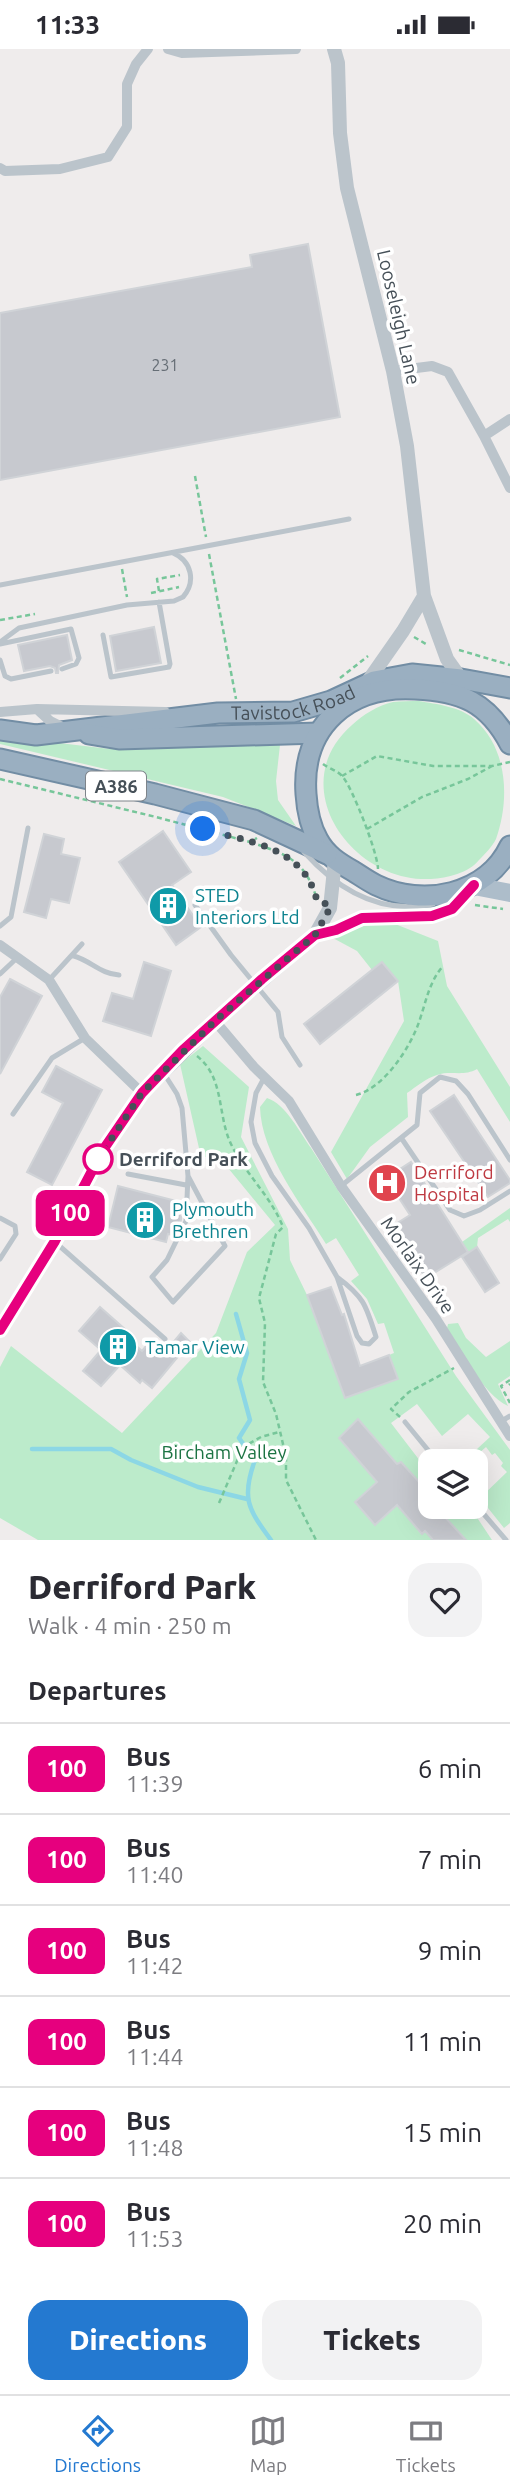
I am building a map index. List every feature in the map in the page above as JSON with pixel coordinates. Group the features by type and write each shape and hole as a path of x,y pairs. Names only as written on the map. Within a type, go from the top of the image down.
{"highway":[{"name":"Tavistock Road","path":"0,730 36,735 218,713 293,712 361,692 383,679 412,674 510,688"},
{"path":"510,744 493,718 475,701 452,693 412,688 361,692 338,711 318,733 307,759 305,775 307,806 314,832 331,857 379,886 427,897 472,895 510,846"},
{"name":"Tavistock Road","path":"71,731 120,739 318,733"},
{"name":"A386","path":"0,759 254,820 331,857"}],"main road":[{"path":"472,895 510,893"}],"street":[{"path":"0,168 5,171 60,169 108,157 127,128 127,84 136,64 148,49"},
{"path":"168,49 182,53 296,49"},
{"name":"Looseleigh Lane","path":"334,49 338,63 340,133 347,188 393,371 407,446 424,596 447,659 475,701"},
{"path":"393,371 432,366 448,372 510,488"},
{"path":"484,436 510,419"},
{"path":"361,692 424,596"},
{"path":"0,712 37,709 218,713"},
{"name":"Tavistock Road","path":"37,709 50,721 71,731"},
{"path":"0,1330 55,1241 103,1150 142,1093 183,1050 315,935 330,905 333,880 331,857"},
{"path":"315,935 336,930 362,918 432,916 452,909 472,895"},
{"path":"0,945 49,980 85,1038 142,1093"},
{"name":"Morlaix Drive","path":"215,1021 264,1078 289,1101 341,1186 505,1419 510,1436"}],"lane":[{"path":"0,585 349,519"},
{"path":"0,643 19,628 183,597 192,582 190,572 185,562 172,553"},
{"path":"103,635 111,677 169,667 157,602"},
{"path":"0,643 71,629 79,658 76,664 62,669"},
{"path":"0,660 5,676 11,679 51,671"},
{"path":"0,926 11,917 28,828"},
{"path":"282,832 333,880 356,895 383,905 417,908 438,903"},
{"path":"449,901 472,895"},
{"path":"195,905 278,1013 282,1037 300,1065"},
{"path":"49,980 74,956 82,944"},
{"path":"74,956 107,974 118,975"},
{"path":"0,974 18,957"},
{"path":"13,1114 52,1058 85,1038"},
{"path":"162,1070 182,1108 188,1176 186,1221 167,1260 152,1277 173,1302 225,1246 188,1176"},
{"path":"341,1186 417,1125 420,1093 440,1077 456,1081 468,1094 510,1160"},
{"path":"264,1078 256,1093 250,1122 255,1143 272,1176 309,1228 337,1277 357,1336 362,1343 369,1344 376,1337 366,1307 358,1293 337,1277"},
{"path":"402,1139 450,1210 464,1216 481,1210 510,1191"},
{"path":"128,1174 186,1185"},
{"path":"0,1218 15,1226 16,1234 0,1259"},
{"path":"55,1241 165,1339"},
{"path":"405,1422 427,1449"},
{"path":"488,1519 506,1540"}],"path":[{"path":"195,476 238,712"},
{"path":"183,587 159,591 158,579 186,573"},
{"path":"124,580 127,597"},
{"path":"339,679 377,649"},
{"path":"481,657 510,665"},
{"path":"378,860 367,829 342,776 377,756 433,766 492,766 510,762"},
{"path":"367,829 422,797 468,779 492,766"},
{"path":"0,779 143,813 250,842 287,855 299,865 317,901 330,905"},
{"path":"250,842 282,832"},
{"path":"472,895 510,909"},
{"path":"356,1095 368,1093 395,1067 418,1025 433,978 443,966"},
{"path":"183,1050 188,1057 195,1055 209,1065 221,1098 226,1131 232,1146 267,1197 283,1227 276,1234 259,1298 265,1323 263,1382 276,1414 285,1457 286,1480 315,1539 309,1540"},
{"path":"391,1409 409,1392 443,1374"},
{"path":"509,1383 501,1386 510,1403"},
{"path":"219,1503 243,1447 279,1432"}],"green space":[{"path":"419,701 448,707 474,719 494,745 503,775 503,808 496,839 475,865 451,876 431,879 402,876 375,865 353,848 336,826 326,801 324,775 332,749 352,725 387,703"},
{"path":"0,736 110,749 280,745 276,781 278,800 296,826 223,797 0,744"},
{"path":"390,922 438,941 447,986 510,1087 510,1122 477,1069 467,1073 433,1076 407,1093 408,1117 370,1147 347,1179 331,1152 404,1021 398,981 382,962 372,970 357,951 331,937 366,925"},
{"name":"Bircham Valley","path":"203,1046 249,1087 241,1137 288,1229 290,1260 307,1295 345,1398 398,1379 389,1355 394,1353 384,1323 378,1324 367,1299 351,1281 359,1275 336,1238 326,1244 284,1179 267,1143 260,1107 267,1098 274,1101 297,1127 456,1376 510,1450 510,1523 504,1528 488,1508 488,1490 507,1472 495,1453 492,1455 486,1447 477,1449 490,1437 468,1414 442,1436 417,1404 391,1423 418,1458 418,1480 401,1462 397,1464 339,1438 377,1482 356,1502 374,1524 404,1500 406,1516 421,1534 425,1531 433,1540 38,1540 0,1518 0,1367 11,1346 122,1433 216,1333 247,1252 275,1225 219,1157 201,1157 180,1064"},
{"path":"510,1208 510,1222 508,1219 478,1238 477,1247 469,1252 462,1242"},
{"path":"458,1323 466,1338 486,1357 510,1341 510,1376 498,1384 508,1406 490,1392 466,1360 447,1328 448,1324"},
{"name":"Bircham Valley","path":"418,1484 418,1503 410,1494"},
{"path":"438,1519 478,1519 492,1540 466,1540 452,1524 438,1535 431,1526"}],"building":[{"path":"308,244 340,417 0,480 0,313 252,267 250,255"},
{"path":"154,627 161,663 116,671 110,636"},
{"path":"67,635 72,660 59,665 58,673 50,666 24,671 18,645"},
{"name":"STED Interiors Ltd","path":"163,831 191,872 172,885 201,927 176,945 119,862"},
{"path":"44,834 64,839 61,854 80,858 69,903 51,899 46,918 24,912"},
{"path":"144,962 171,971 151,1036 103,1021 112,993 133,999"},
{"path":"382,962 398,981 320,1044 304,1024"},
{"path":"10,979 42,996 0,1074 0,997"},
{"path":"56,1066 102,1090 52,1185 27,1172 63,1103 42,1092"},
{"path":"454,1095 510,1180 510,1183 488,1197 430,1111"},
{"path":"411,1162 468,1252 426,1278 391,1227 410,1215 386,1178"},
{"name":"Plymouth Brethren","path":"118,1186 176,1201 173,1210 181,1212 181,1220 173,1235 168,1234 166,1242 108,1227"},
{"path":"477,1247 499,1283 485,1292 462,1257"},
{"path":"331,1287 342,1315 344,1314 360,1366 389,1355 398,1379 345,1398 307,1295"},
{"name":"Tamar View","path":"100,1307 127,1331 124,1335 142,1351 147,1345 161,1357 181,1333 190,1342 152,1388 142,1380 140,1383 120,1365 101,1386 83,1371 101,1350 79,1331"},
{"path":"358,1419 397,1464 401,1462 418,1481 418,1519 447,1519 466,1540 433,1540 425,1531 422,1534 397,1505 375,1525 355,1502 377,1482 339,1438"}],"waterway":[{"path":"236,1314 247,1353 239,1379 250,1420 239,1438 255,1460 248,1484 249,1503 271,1540"},
{"path":"32,1449 111,1449 198,1487 247,1499"}],"bus line":[{"name":"100","path":"0,1330 55,1241 103,1150 142,1093 183,1050 315,935 336,930 362,918 432,916 452,909 474,885"}],"place":[{"name":"STED Interiors Ltd","path":"168,906"},
{"name":"Derriford Park","path":"98,1159"},
{"name":"Derriford Hospital","path":"387,1183"},
{"name":"Plymouth Brethren","path":"145,1220"},
{"name":"Tamar View","path":"118,1347"}],"route":[{"path":"98,1159 142,1093 162,1070 315,935 330,908 330,905 317,901 307,876 287,855 203,829"}]}
